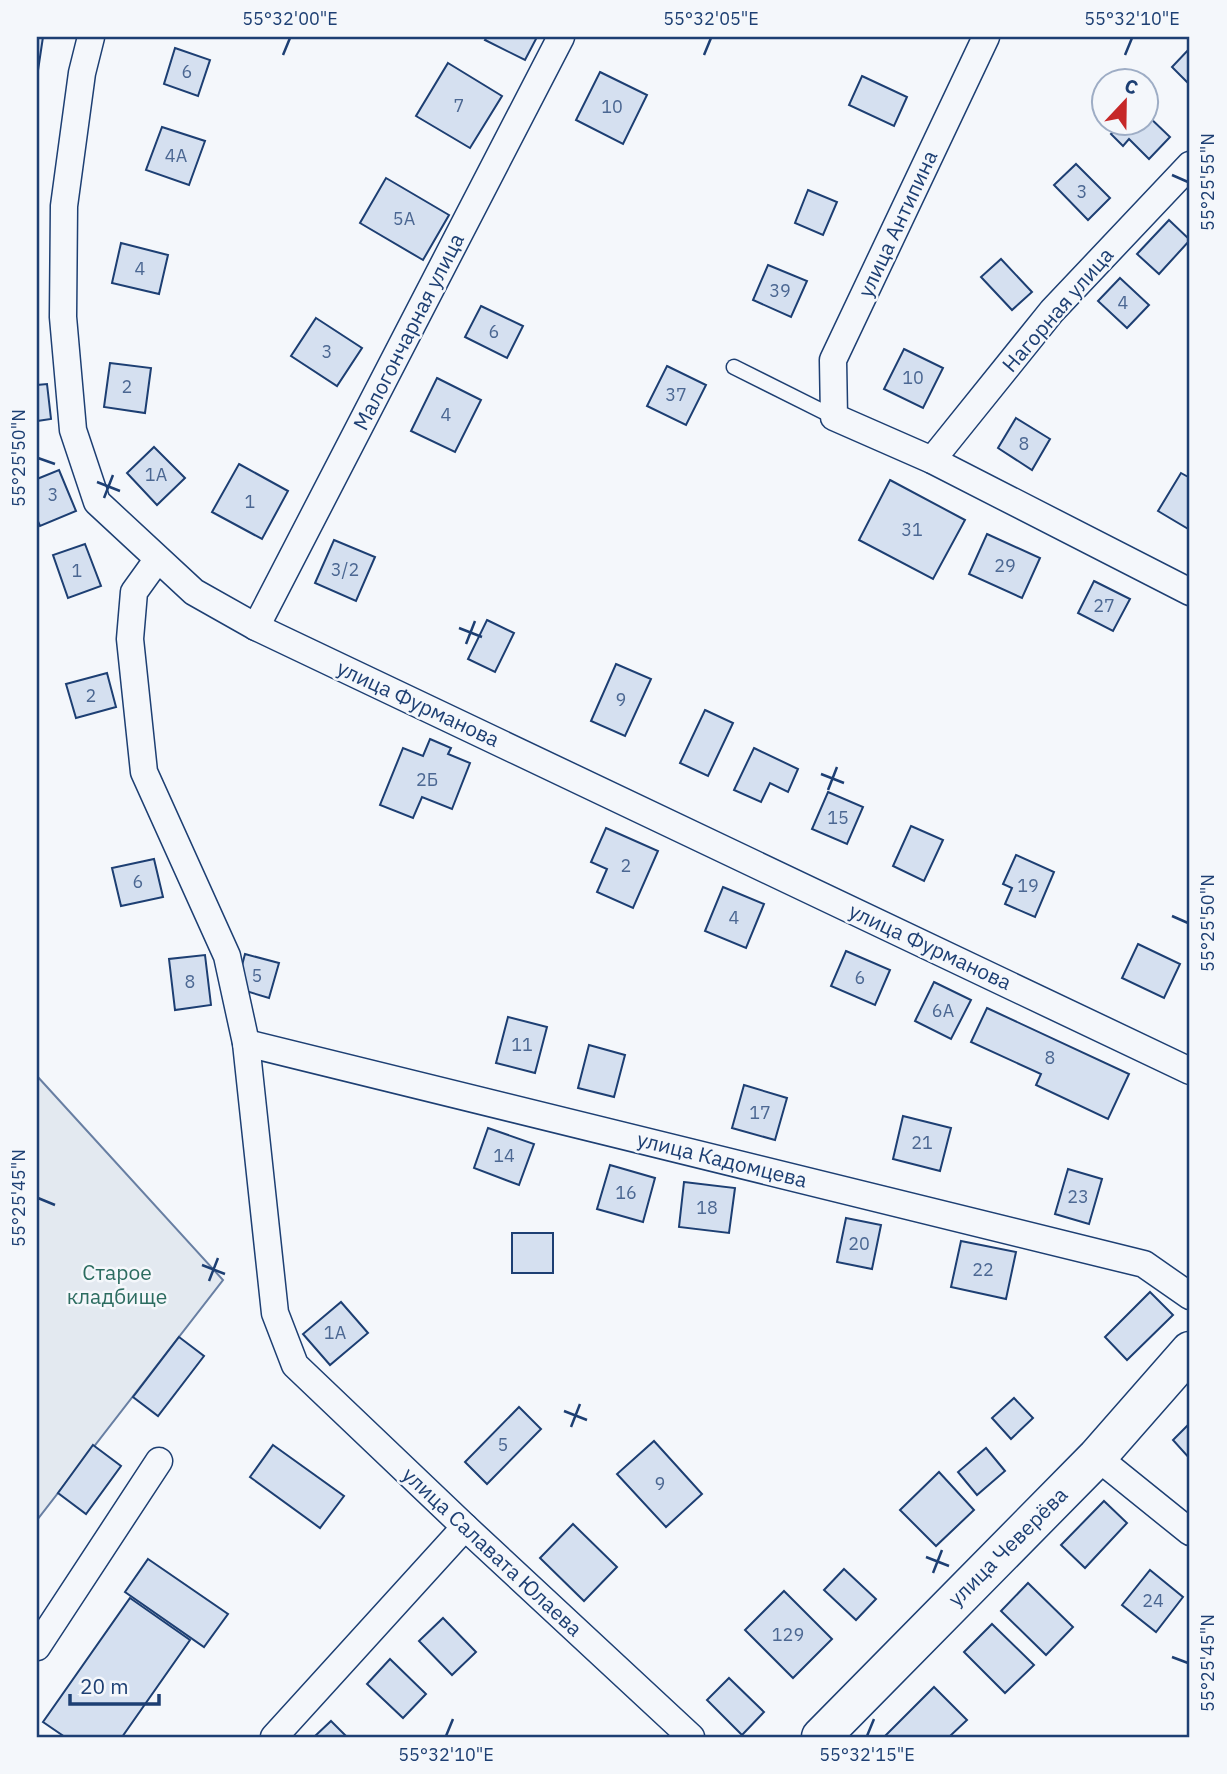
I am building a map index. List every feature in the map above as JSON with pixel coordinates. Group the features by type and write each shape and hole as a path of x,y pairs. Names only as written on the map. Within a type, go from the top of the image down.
{"street":[{"name":"улица Фурманова","path":"92,37 82,73 64,206 63,317 72,430 97,502 157,560 194,592 256,627 1190,1070"},
{"name":"Малогончарная улица","path":"256,627 561,37"},
{"name":"улица Антипина","path":"834,417 833,360 986,37"},
{"name":"Нагорная улица","path":"932,460 1052,311 1190,165"},
{"path":"834,417 932,460 1190,592"},
{"path":"157,560 134,592 130,639 144,772 227,956 246,1042"},
{"name":"улица Кадомцева","path":"246,1042 1144,1264 1190,1296"},
{"name":"улица Салавата Юлаева","path":"246,1042 275,1313 295,1365 464,1527 691,1737"},
{"name":"улица Чеверёва","path":"821,1737 1097,1457 1190,1351"},
{"path":"1097,1457 1190,1532"},
{"path":"37,1647 159,1461"},
{"path":"274,1737 464,1527"}],"lane":[{"path":"734,367 834,417"}],"green space":[{"name":"Старое кладбище","path":"37,1076 223,1280 37,1520"}],"building":[{"path":"37,37 43,37 37,77"},
{"path":"487,37 537,37 525,60 485,40"},
{"path":"175,48 210,60 198,96 164,84"},
{"path":"1190,48 1190,85 1172,67"},
{"path":"448,63 502,96 470,148 416,116"},
{"path":"600,72 647,95 623,144 576,120"},
{"path":"862,76 907,97 894,126 849,105"},
{"path":"162,127 205,141 189,185 146,170"},
{"path":"1160,127 1170,137 1149,159 1129,139 1123,146 1113,136 1160,136"},
{"path":"1076,164 1110,198 1088,220 1054,185"},
{"path":"386,178 449,215 423,260 360,223"},
{"path":"808,190 837,202 823,235 795,223"},
{"path":"1169,220 1190,240 1159,274 1137,254"},
{"path":"121,243 168,255 159,294 112,283"},
{"path":"1001,259 1032,292 1012,310 981,277"},
{"path":"768,265 807,281 791,317 753,300"},
{"path":"1120,278 1149,305 1127,328 1098,301"},
{"path":"481,306 523,326 507,358 465,337"},
{"path":"316,318 362,348 337,386 291,356"},
{"path":"904,349 943,368 923,408 884,389"},
{"path":"110,363 151,368 145,413 104,407"},
{"path":"667,366 706,385 686,425 647,406"},
{"path":"437,378 481,400 455,452 411,431"},
{"path":"47,384 51,419 37,421 37,385"},
{"path":"1016,418 1050,439 1032,470 998,448"},
{"path":"154,447 185,478 157,505 127,473"},
{"path":"239,464 288,491 262,539 212,512"},
{"path":"59,470 76,511 40,526 37,519 37,479"},
{"path":"1181,473 1190,478 1190,530 1158,511"},
{"path":"890,480 965,520 933,579 859,540"},
{"path":"987,534 1040,558 1022,598 969,574"},
{"path":"334,540 375,557 356,601 315,583"},
{"path":"85,544 101,586 68,598 53,555"},
{"path":"1094,581 1130,599 1113,631 1078,613"},
{"path":"487,620 514,633 495,672 468,659"},
{"path":"616,664 651,679 625,736 591,721"},
{"path":"107,673 116,707 76,718 66,684"},
{"path":"705,710 733,723 708,776 680,763"},
{"path":"430,739 451,748 448,754 470,763 452,809 422,797 413,818 380,805 403,748 423,756"},
{"path":"754,748 798,769 788,792 770,783 761,802 734,790"},
{"path":"828,792 863,807 847,844 812,829"},
{"path":"911,826 943,840 924,881 893,866"},
{"path":"606,828 658,851 633,908 597,892 607,869 591,862"},
{"path":"1016,855 1054,872 1035,917 1005,904 1012,888 1003,884"},
{"path":"154,859 163,897 121,906 112,868"},
{"path":"723,887 764,904 746,948 705,931"},
{"path":"1138,944 1180,964 1164,998 1122,978"},
{"path":"846,951 890,970 875,1005 831,986"},
{"path":"245,954 279,963 269,998 236,988"},
{"path":"205,955 211,1005 175,1010 169,959"},
{"path":"934,982 971,1000 951,1039 915,1021"},
{"path":"987,1008 1129,1074 1108,1119 1036,1085 1041,1074 971,1042"},
{"path":"508,1017 547,1027 535,1073 496,1063"},
{"path":"589,1045 625,1055 614,1097 578,1088"},
{"path":"744,1085 787,1098 775,1140 732,1128"},
{"path":"903,1116 951,1128 940,1171 893,1159"},
{"path":"488,1128 534,1144 519,1185 474,1168"},
{"path":"610,1165 655,1178 643,1222 597,1209"},
{"path":"1068,1169 1102,1179 1089,1224 1055,1214"},
{"path":"684,1182 735,1188 729,1233 679,1227"},
{"path":"846,1218 881,1225 872,1269 837,1262"},
{"path":"512,1233 553,1233 553,1273 512,1273"},
{"path":"961,1241 1016,1252 1006,1299 951,1287"},
{"path":"1150,1292 1173,1315 1127,1360 1105,1337"},
{"path":"341,1302 368,1333 330,1365 303,1334"},
{"path":"179,1337 204,1356 158,1416 133,1397"},
{"path":"1014,1398 1033,1418 1011,1439 992,1418"},
{"path":"519,1407 541,1429 487,1484 465,1462"},
{"path":"1190,1423 1190,1459 1173,1440"},
{"path":"654,1441 702,1494 666,1527 617,1474"},
{"path":"93,1445 121,1466 86,1514 58,1493"},
{"path":"273,1445 344,1496 320,1528 250,1477"},
{"path":"986,1448 1005,1471 977,1495 958,1472"},
{"path":"939,1472 974,1510 936,1546 900,1510"},
{"path":"1104,1501 1127,1523 1085,1568 1061,1545"},
{"path":"573,1524 617,1567 584,1601 540,1558"},
{"path":"148,1559 228,1614 204,1647 125,1592"},
{"path":"844,1569 876,1599 856,1620 824,1590"},
{"path":"1150,1570 1183,1597 1156,1632 1122,1605"},
{"path":"1028,1583 1073,1627 1046,1655 1001,1611"},
{"path":"784,1591 832,1639 793,1678 745,1630"},
{"path":"130,1598 190,1640 122,1737 65,1737 43,1722"},
{"path":"443,1618 476,1652 452,1675 419,1641"},
{"path":"992,1624 1034,1665 1005,1693 964,1652"},
{"path":"390,1659 426,1694 403,1718 367,1684"},
{"path":"729,1678 764,1712 742,1735 707,1700"},
{"path":"934,1687 967,1720 949,1737 884,1737"},
{"path":"331,1721 347,1737 314,1737"}]}
